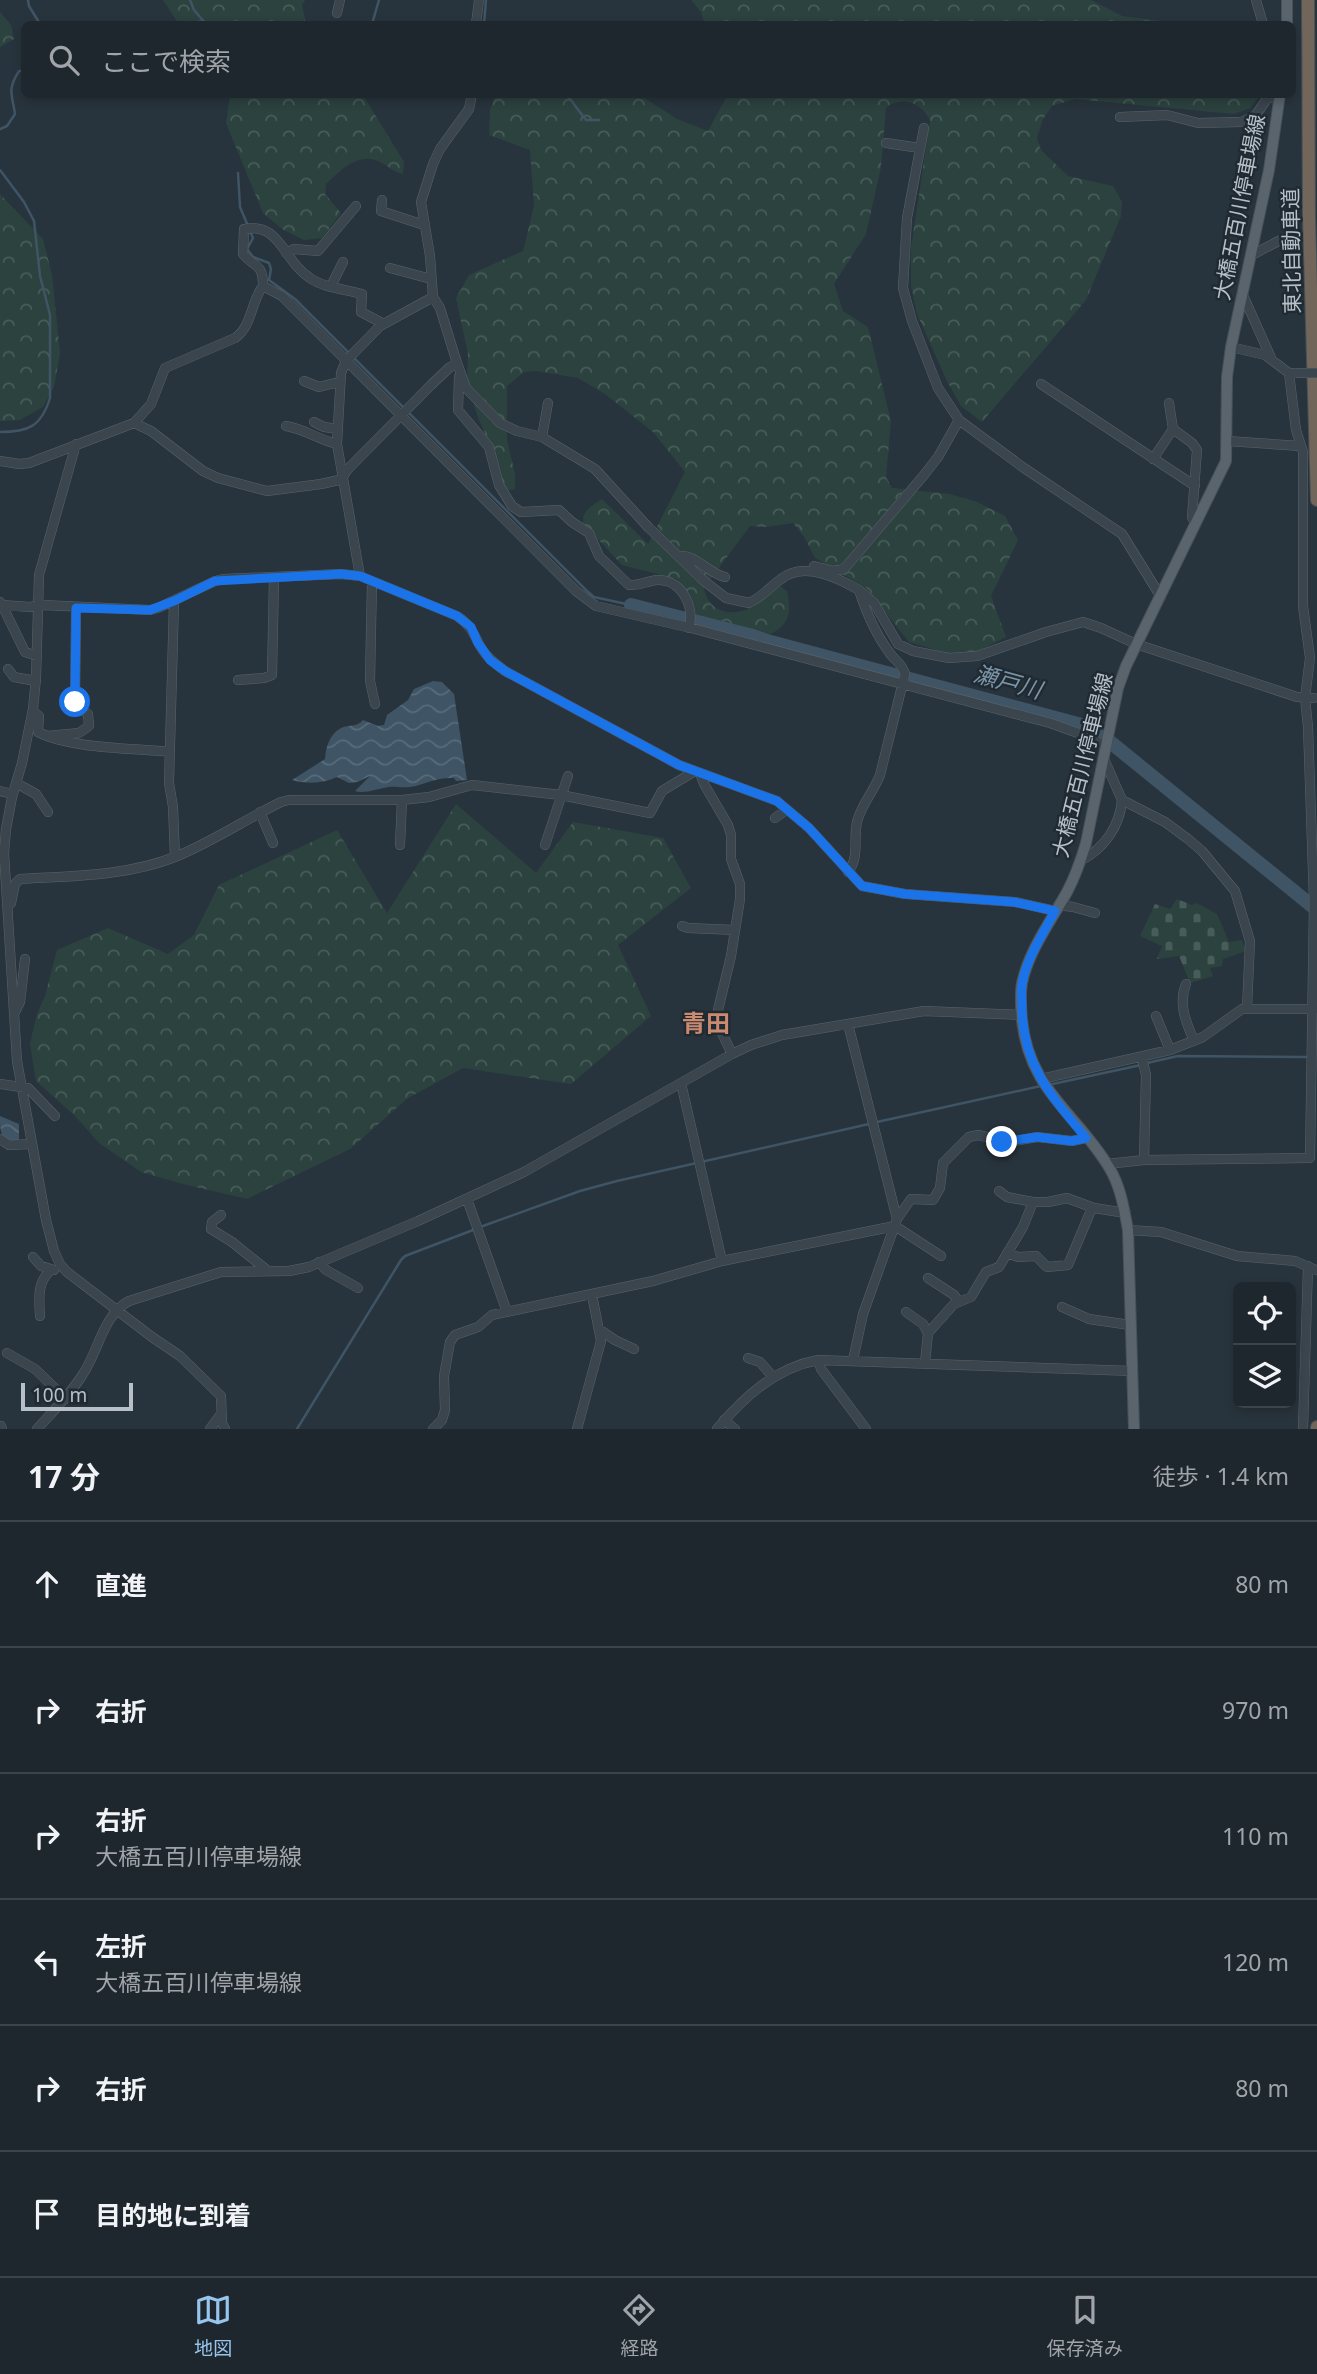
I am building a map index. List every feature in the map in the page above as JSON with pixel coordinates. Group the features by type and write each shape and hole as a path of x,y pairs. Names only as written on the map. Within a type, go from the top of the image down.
{"highway":[{"name":"東北自動車道","path":"1308,0 1309,218 1317,500"}],"main road":[{"path":"1287,0 1287,21"},
{"name":"大橋五百川停車場線","path":"1134,1429 1126,1213 1117,1182 1107,1164 1044,1083 1030,1059 1022,1015 1022,984 1038,941 1067,892 1080,861 1118,688 1136,643 1226,461 1227,377 1231,347 1269,170 1280,98"}],"street":[{"path":"337,13 340,0"},
{"path":"476,21 479,0"},
{"path":"1256,0 1262,21"},
{"path":"471,98 469,109 440,149 421,202 430,256 433,297 440,308 466,388 504,426 542,437 595,469 678,557 717,593 749,603 790,573 812,571 843,581 859,590 874,603 898,644 913,651 948,658 976,656 1083,622 1136,643 1309,698"},
{"path":"1121,117 1167,115 1198,123 1241,122 1255,116 1270,98"},
{"path":"923,128 907,218 904,288 912,321 938,388 959,420 1122,534 1161,597"},
{"path":"886,143 920,148"},
{"path":"382,200 381,211 425,225"},
{"path":"286,253 294,248 313,253 318,251 356,206"},
{"path":"0,461 29,463 134,423 151,404 165,368 240,334 263,286 262,271 243,254 244,229 271,233 299,271 312,280 324,286 362,294 361,312 384,324"},
{"path":"1250,256 1290,235"},
{"path":"331,286 343,262"},
{"path":"390,268 431,279"},
{"path":"263,286 282,296 350,357 586,599 596,606 904,679 1107,742"},
{"path":"1242,293 1272,360"},
{"path":"360,576 337,444 341,373 350,357 384,324 433,297"},
{"path":"1231,347 1265,355 1292,373 1317,373"},
{"path":"134,423 151,431 203,471 218,478 267,491 321,485 343,477 450,367 458,367"},
{"path":"458,367 458,410 486,442 502,492 512,506 521,512 559,510 589,533 599,556 626,584 634,586 653,581 668,582 686,596 692,617 689,628"},
{"path":"1107,1164 1144,1160 1310,1158 1314,902 1310,658 1303,606 1303,456 1296,430 1292,373"},
{"path":"304,381 319,387 340,382"},
{"path":"1041,384 1195,486"},
{"path":"1153,458 1173,429 1169,403"},
{"path":"542,437 548,404"},
{"path":"812,571 814,566 834,571 844,569 938,457 959,420"},
{"path":"314,422 338,429"},
{"path":"286,426 301,429 312,436 337,444"},
{"path":"1173,429 1197,450 1192,517 1196,524"},
{"path":"1227,442 1300,446"},
{"path":"76,444 39,575 33,711 3,839 13,1016 21,1087 49,1238 62,1266 152,1338 180,1356 220,1396 225,1429"},
{"path":"678,557 689,557 710,572 725,577"},
{"path":"1,604 150,610 215,581 341,574 360,576 457,616 471,627 490,660 505,671 670,760 777,801 809,828 862,886 892,892 1078,908 1095,913"},
{"path":"239,680 272,675 274,578"},
{"path":"372,581 370,681 375,704"},
{"path":"848,872 855,861 857,821 880,775 904,679 903,667 890,655 878,635 859,590"},
{"path":"174,601 169,783 175,857"},
{"path":"1,604 25,652 37,656"},
{"path":"47,736 79,733 89,726 89,714 75,705 76,608"},
{"path":"8,669 11,675 17,678 36,681"},
{"path":"33,711 39,716 38,732 47,736 86,744 170,752"},
{"path":"1080,861 1090,856 1119,820 1122,800 1104,759"},
{"path":"6,903 11,903 15,884 20,879 115,871 175,857 260,812 289,800 401,800 429,797 472,785 561,795 650,813 662,791 698,772"},
{"path":"698,772 728,825 731,835 731,859 740,884 735,930 718,1010 718,1022 733,1054"},
{"path":"545,845 568,776"},
{"path":"16,783 36,794 48,812"},
{"path":"0,790 13,794"},
{"path":"400,845 401,800"},
{"path":"1122,800 1165,822 1188,839 1202,851 1235,891 1250,941 1247,1008"},
{"path":"775,818 786,810"},
{"path":"260,812 273,843"},
{"path":"682,926 735,930"},
{"path":"13,1016 20,1002 25,959"},
{"path":"1186,984 1182,998 1184,1013 1194,1041"},
{"path":"1044,1083 1144,1062 1194,1041 1212,1031 1235,1012 1247,1008 1314,1009"},
{"path":"37,1429 66,1399 85,1371 116,1308 152,1293 221,1272 289,1271 319,1262 524,1172 760,1041 925,1011 1022,1015"},
{"path":"1156,1016 1170,1050"},
{"path":"848,1024 896,1222 941,1256"},
{"path":"1144,1062 1144,1160"},
{"path":"681,1083 722,1261"},
{"path":"0,1084 28,1088 55,1116"},
{"path":"853,1360 863,1314 896,1222 909,1200 933,1199 936,1196 943,1163 969,1137 978,1135 1009,1142 1037,1137 1072,1141 1086,1138"},
{"path":"0,1139 9,1146 32,1144"},
{"path":"999,1191 1007,1197 1033,1202 1067,1198 1092,1208 1126,1213"},
{"path":"467,1199 507,1312"},
{"path":"928,1333 954,1304 971,1297 986,1272 999,1266 1023,1227 1033,1202"},
{"path":"1007,1253 1014,1256 1036,1256 1047,1266 1068,1265 1092,1208"},
{"path":"220,1214 212,1222 211,1230 232,1242 268,1272"},
{"path":"433,1429 442,1420 445,1410 444,1376 450,1342 455,1335 478,1327 492,1315 592,1295 685,1273 722,1261 896,1222"},
{"path":"1128,1230 1161,1232 1237,1256 1282,1259 1312,1268 1303,1429"},
{"path":"33,1257 41,1266 51,1270"},
{"path":"319,1262 326,1270 358,1288"},
{"path":"40,1316 38,1293 43,1277 62,1266"},
{"path":"928,1278 954,1295 959,1302"},
{"path":"577,1429 600,1346 600,1330 592,1295"},
{"path":"1062,1307 1089,1319 1130,1325"},
{"path":"906,1312 923,1324 928,1333 925,1363"},
{"path":"600,1330 634,1349"},
{"path":"7,1353 35,1369 66,1399"},
{"path":"748,1359 760,1362 773,1377"},
{"path":"818,1360 821,1369 866,1429"},
{"path":"717,1429 756,1388 773,1377 818,1360 1133,1371"},
{"path":"210,1429 221,1414"},
{"path":"724,1420 736,1429"},
{"path":"853,1429 860,1421"}],"green space":[{"path":"163,0 305,0 302,5 305,21 177,21"},
{"path":"691,0 1091,0 1122,16 1161,21 704,21 701,12"},
{"path":"0,12 11,25 14,39 0,47"},
{"path":"230,98 365,98 404,162 403,174 370,159 349,164 326,184 325,194 341,213 322,238 304,240 282,229 263,213 226,123"},
{"path":"494,98 645,98 677,119 708,131 726,98 1258,98 1250,108 1234,114 1075,99 1052,106 1043,119 1037,138 1041,150 1068,176 1113,186 1122,202 1121,216 1086,300 982,422 961,406 947,381 917,314 911,286 911,248 930,121 922,110 911,103 898,102 886,108 881,167 866,234 834,284 843,311 868,327 891,421 886,477 892,488 950,494 977,502 1005,516 1018,540 991,596 1006,637 976,652 950,654 909,642 866,588 815,558 805,538 793,523 766,527 750,526 704,588 712,605 726,612 744,611 752,607 776,586 787,591 787,618 780,628 767,636 697,618 690,594 677,579 622,565 583,523 586,512 602,499 648,544 685,472 653,432 605,394 578,378 537,371 524,372 507,386 507,440 515,474 515,489 505,491 493,451 467,385 468,354 456,298 469,275 523,251 534,206 530,150 489,135 490,110"},
{"path":"0,194 43,239 52,275 60,353 54,387 43,407 20,420 0,421"},
{"path":"456,804 536,873 573,822 663,838 691,888 618,945 651,1016 571,1084 463,1068 408,1098 350,1149 247,1199 141,1172 99,1143 74,1115 36,1081 30,1044 57,950 108,928 168,954 194,935 219,885 337,830 387,913"},
{"path":"1177,899 1192,905 1197,903 1217,914 1229,942 1242,940 1246,951 1223,959 1222,966 1210,968 1213,976 1190,983 1179,956 1157,959 1162,946 1140,936 1155,904 1170,909"}],"water":[{"path":"433,681 442,682 454,694 467,780 442,779 410,787 388,787 362,792 355,791 370,776 349,783 337,777 315,783 292,780 325,759 329,742 341,728 363,720 378,726 384,725 387,715 408,700 414,689"},
{"path":"0,1116 19,1124 19,1141 5,1139 1,1131"}],"waterway":[{"path":"28,0 38,21"},
{"path":"190,0 203,21"},
{"path":"373,21 379,0"},
{"path":"484,21 486,0"},
{"path":"0,129 7,126 15,114 12,88 15,77 21,71"},
{"path":"569,98 586,120 599,120"},
{"path":"0,170 24,202 34,221 40,276 50,315 50,398 46,408 38,422 32,426 18,431 0,432"},
{"path":"238,173 240,207 253,238 247,249 253,257 269,263 269,280 295,299 587,591 594,597 631,605"},
{"name":"瀬戸川","path":"631,605 1093,728 1317,910"},
{"path":"1147,1063 1178,1056 1306,1057"},
{"path":"1048,1085 1141,1065"},
{"path":"877,1122 1041,1086"},
{"path":"483,1226 580,1191 617,1181 869,1124"},
{"path":"297,1429 401,1260 405,1256 473,1230"}],"district":[{"name":"青田","path":"706,1022"}],"route":[{"path":"75,702 76,608 150,610 223,579 341,574 360,576 457,616 471,627 490,660 505,671 679,765 777,801 809,828 862,886 905,894 1014,902 1055,911 1038,941 1022,984 1023,1027 1030,1059 1041,1079 1086,1138 1064,1141 1037,1137 1002,1142"}]}
